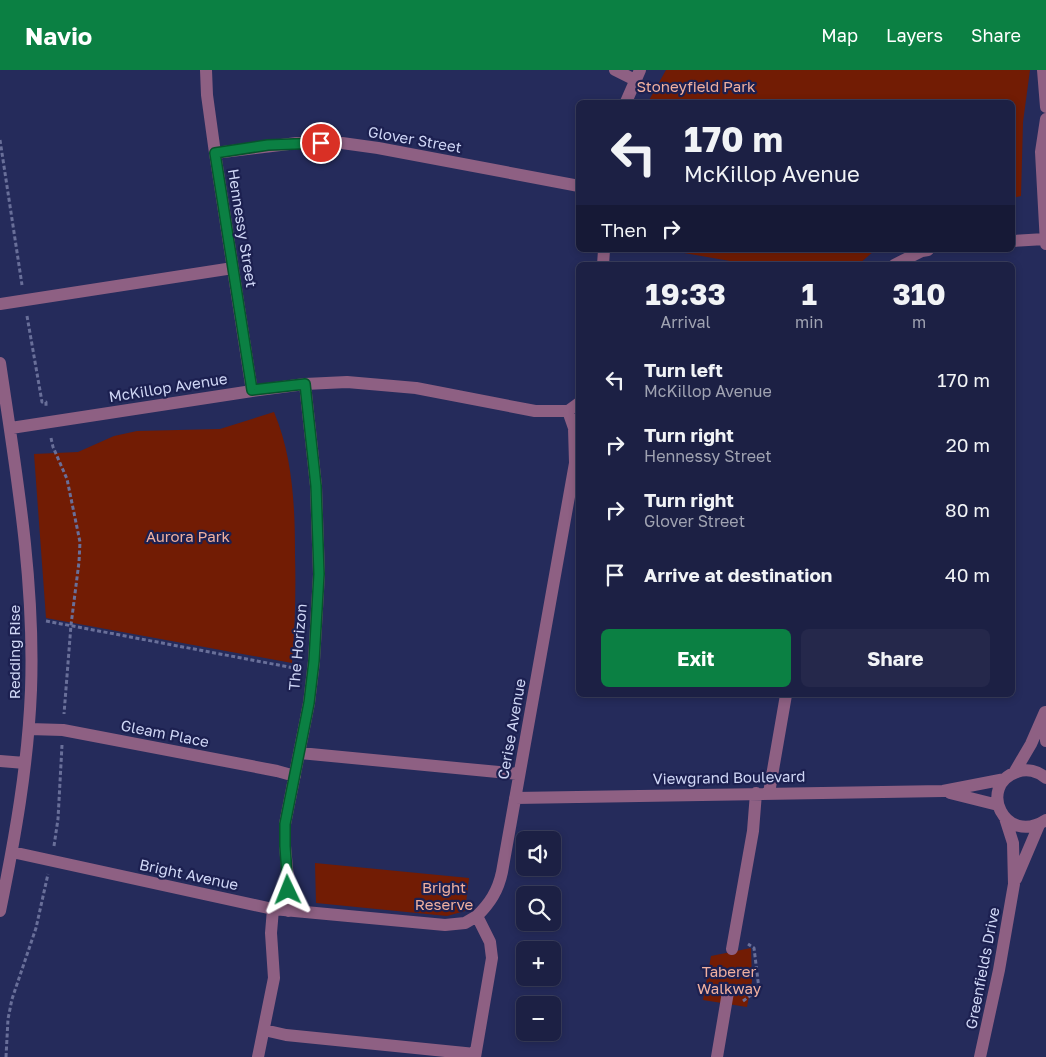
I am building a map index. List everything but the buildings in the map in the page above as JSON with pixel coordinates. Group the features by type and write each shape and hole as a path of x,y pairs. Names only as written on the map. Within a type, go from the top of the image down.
{"street":[{"name":"Hennessy Street","path":"206,70 207,95 215,153 252,390"},
{"path":"615,70 638,75 627,100"},
{"path":"1044,70 1046,107"},
{"path":"1015,241 1046,241 1041,152 1046,119"},
{"name":"Glover Street","path":"215,153 297,143 342,143 378,148 576,185"},
{"path":"900,262 920,252"},
{"path":"0,304 233,268"},
{"name":"Redding Rise","path":"0,365 11,428 28,558 31,618 29,730 20,809 0,911"},
{"name":"McKillop Avenue","path":"11,428 252,390 305,384 347,382 382,384 456,395 535,411 568,411"},
{"name":"The Horizon","path":"288,911 285,824 309,703 314,661 319,574 316,486 305,384"},
{"path":"568,411 576,404"},
{"name":"Cerise Avenue","path":"477,916 488,905 499,884 515,798 575,463 576,438 568,411"},
{"path":"732,949 762,793 786,697"},
{"path":"1045,709 1046,741"},
{"path":"998,805 998,791 1031,744 1045,709"},
{"name":"Gleam Place","path":"29,730 63,730 295,776"},
{"path":"300,754 519,774"},
{"path":"0,761 25,763"},
{"name":"Viewgrand Boulevard","path":"515,798 943,791 1009,776 1023,770 1041,773 1046,778"},
{"name":"Viewgrand Boulevard","path":"943,791 998,805"},
{"name":"Greenfields Drive","path":"980,1057 1000,970 1014,884 1013,843 1005,818 998,805"},
{"path":"1005,818 1012,824 1021,827 1030,828 1043,823"},
{"name":"Greenfields Drive","path":"1014,884 1043,823"},
{"name":"Bright Avenue","path":"12,852 272,909 445,926 465,923 477,916"},
{"path":"258,1057 274,978 271,933 272,909"},
{"path":"264,1030 286,1035 475,1056 492,952 487,934 477,916"},
{"path":"717,1057 727,997"}],"path":[{"path":"0,140 24,300 42,402 46,402 53,447 67,479 80,542 71,625 58,819 36,928 12,999 8,1019 6,1057"},
{"path":"31,618 294,668"},
{"path":"727,997 742,1002 759,989 754,948 735,936"}],"green space":[{"name":"Stoneyfield Park","path":"666,70 1030,70 1023,122 1021,196 1015,198 1015,100 649,100"},
{"path":"678,252 873,252 861,262 736,262"},
{"name":"Aurora Park","path":"274,412 285,447 292,482 295,537 295,623 292,663 46,618 34,454 78,452 114,436 137,431 220,429"},
{"name":"Bright Reserve","path":"315,863 469,878 465,911 447,916 316,903"},
{"name":"Taberer Walkway","path":"751,948 752,981 747,1007 703,1000 711,956"}],"route":[{"path":"288,890 285,824 300,754 314,661 319,574 316,486 305,384 252,390 215,153 268,145 321,143"}]}
